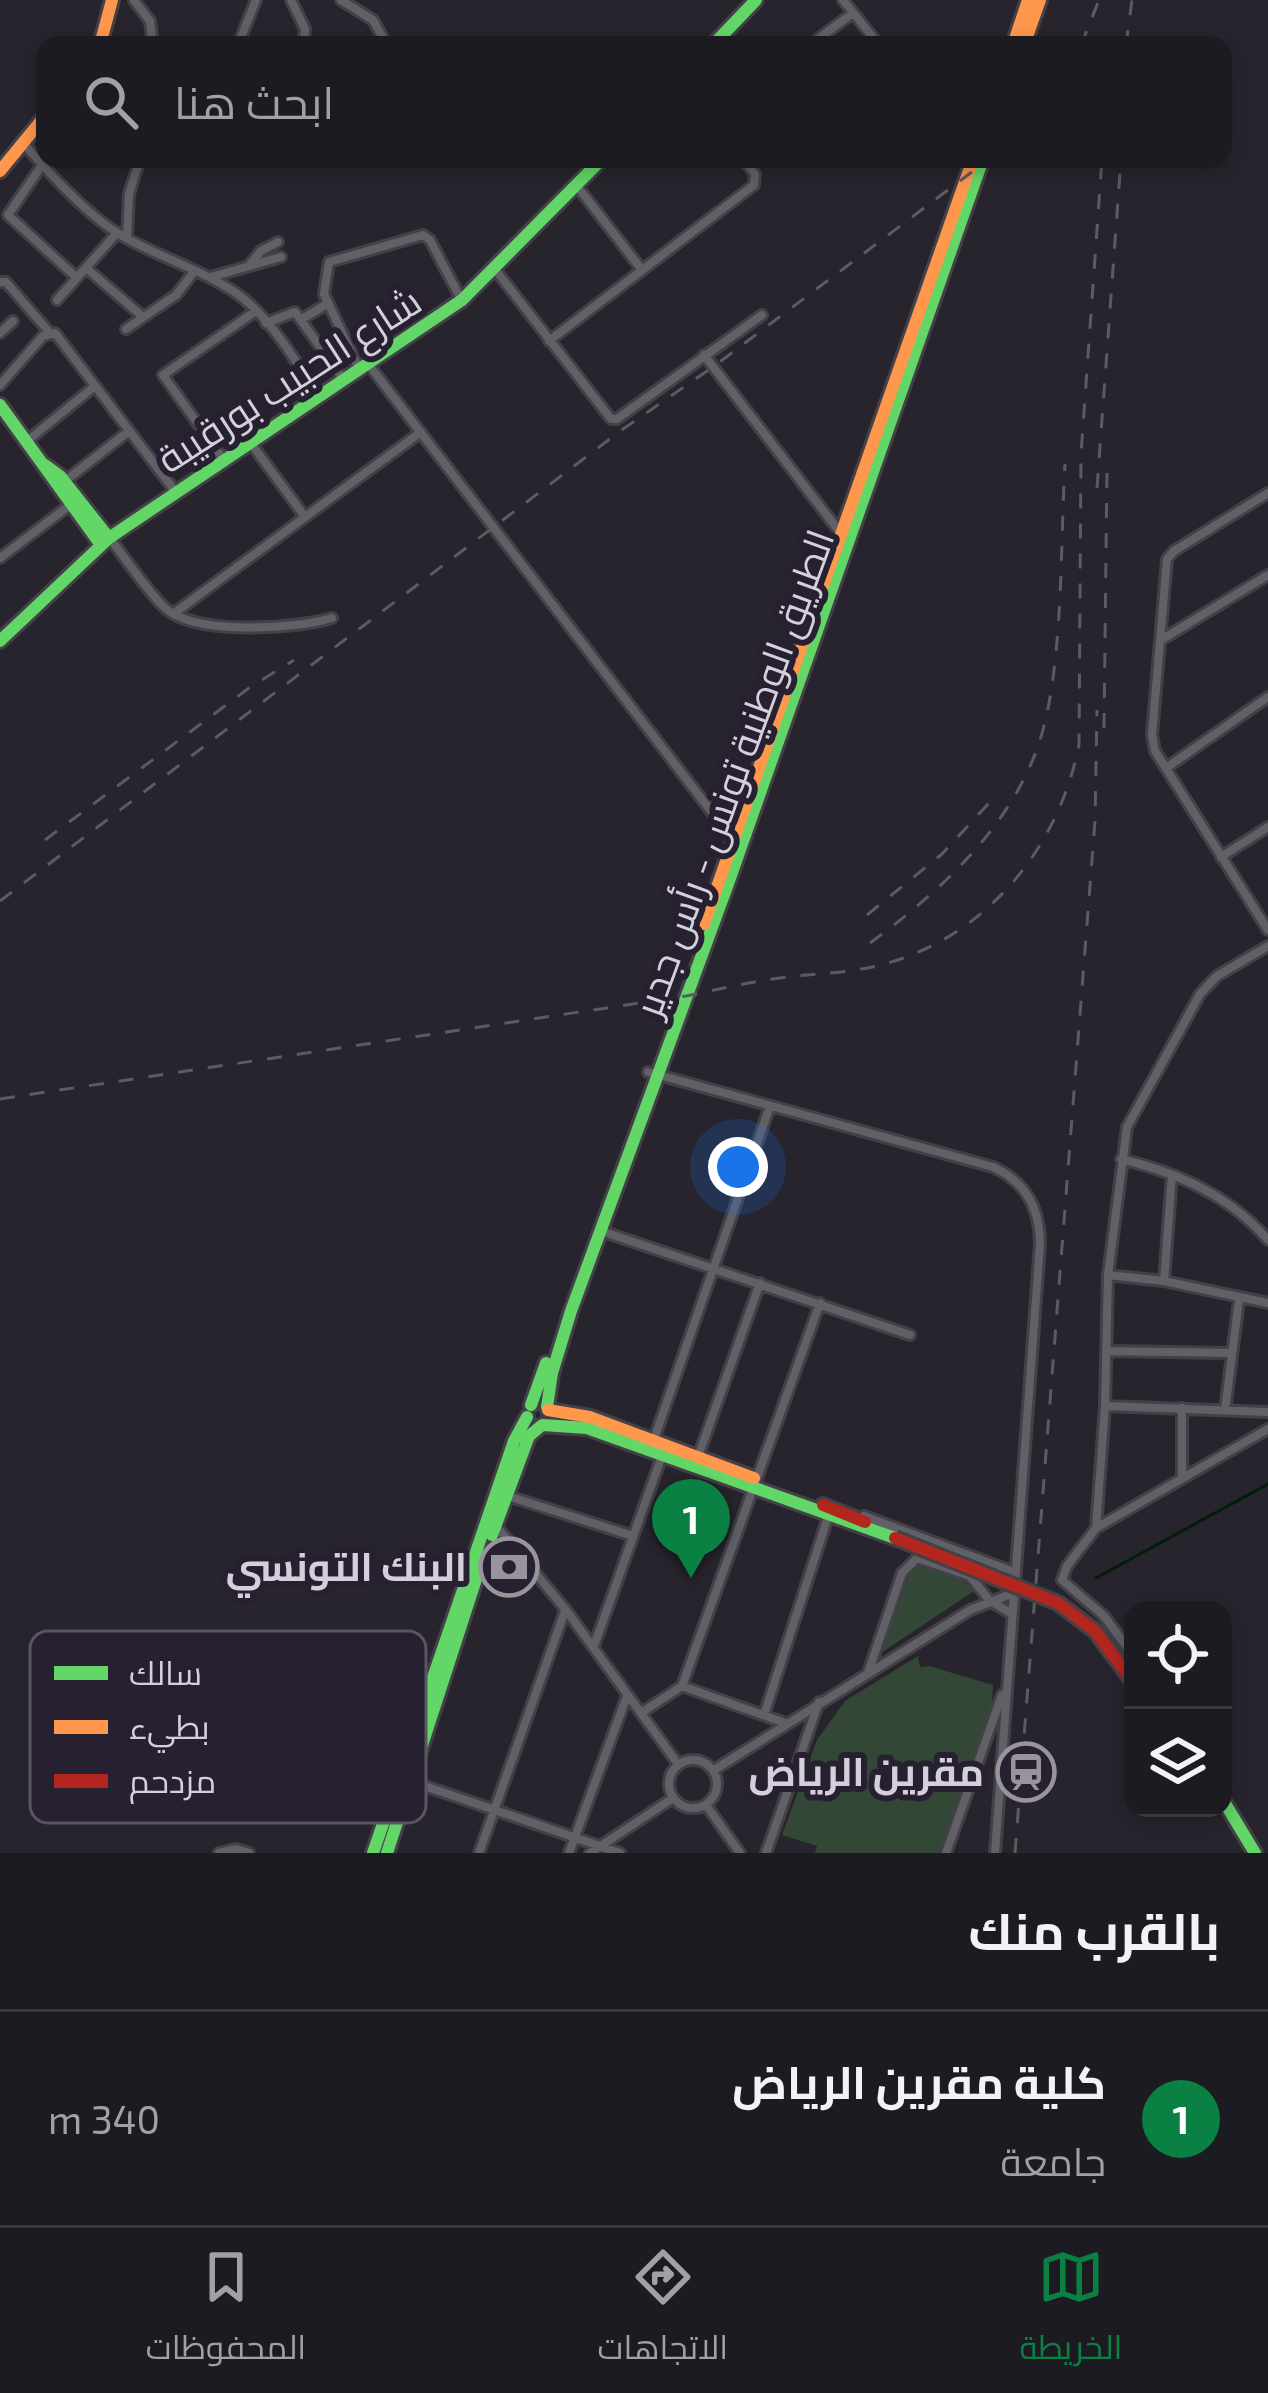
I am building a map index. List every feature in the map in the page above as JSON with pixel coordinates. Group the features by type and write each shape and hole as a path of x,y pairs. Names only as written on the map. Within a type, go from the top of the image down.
{"main road":[{"path":"102,36 112,0"},
{"path":"722,36 756,0"},
{"path":"1015,36 1028,0"},
{"path":"1027,36 1040,0"},
{"path":"1,168 36,127"},
{"name":"شارع الحبيب بورقيبة","path":"0,641 105,541 462,300 593,168"},
{"name":"الطريق الوطنية تونس - رأس جدير","path":"426,1696 741,832 971,168"},
{"path":"0,405 70,505 105,541"},
{"path":"44,464 64,481 105,541"},
{"name":"الطريق الوطنية تونس - رأس جدير","path":"548,1408 554,1361 652,1074"},
{"path":"658,1448 590,1417 538,1403 529,1411 531,1423 587,1428 658,1448 1058,1603 1095,1631 1124,1670"},
{"path":"426,1735 495,1525 529,1436 549,1417 548,1408"},
{"path":"1224,1817 1251,1853"},
{"path":"1232,1817 1251,1853"},
{"name":"الطريق الوطنية تونس - رأس جدير","path":"373,1853 383,1823"},
{"path":"387,1853 398,1823"}],"street":[{"path":"134,0 150,20 152,36"},
{"path":"242,36 256,0"},
{"path":"291,0 304,36"},
{"path":"341,0 373,20 382,36"},
{"path":"843,0 872,36"},
{"path":"822,36 853,13"},
{"path":"23,143 36,158"},
{"path":"40,168 8,215 77,278"},
{"path":"45,168 117,233 209,278 256,310 318,396"},
{"path":"127,238 129,194 137,168"},
{"path":"549,341 754,185 750,168"},
{"path":"576,185 642,270"},
{"path":"57,299 117,233"},
{"path":"462,300 430,240 418,235 328,262 323,282 327,304 364,368 421,432 717,819 741,832"},
{"path":"250,264 278,242"},
{"path":"209,278 281,257"},
{"path":"86,268 143,317"},
{"path":"494,268 611,419 762,315"},
{"path":"126,329 176,295 193,272"},
{"path":"0,282 6,282 49,332 55,333 175,491"},
{"path":"302,319 327,304"},
{"path":"223,459 163,375 256,310"},
{"path":"266,323 290,311 302,319 344,380"},
{"path":"0,333 13,322"},
{"path":"0,386 49,332"},
{"path":"704,355 845,538"},
{"path":"27,441 95,386"},
{"path":"64,481 129,430"},
{"path":"173,614 421,432"},
{"path":"249,441 305,517"},
{"path":"1268,493 1170,555 1153,744 1268,930"},
{"path":"0,558 70,505"},
{"path":"105,541 173,614 277,629 332,618"},
{"path":"1160,641 1268,575"},
{"path":"1166,768 1268,697"},
{"path":"1221,856 1268,827"},
{"path":"1096,1528 1108,1275 1121,1159 1131,1117 1200,994 1217,976 1268,946"},
{"path":"652,1074 993,1167 1021,1186 1031,1201 1040,1226 1040,1244 995,1853"},
{"path":"594,1646 770,1106"},
{"path":"1121,1159 1172,1174 1227,1201 1268,1240"},
{"path":"1164,1281 1172,1174"},
{"path":"601,1231 910,1335"},
{"path":"1108,1275 1164,1281 1268,1303"},
{"path":"697,1462 760,1283"},
{"path":"1225,1410 1239,1300"},
{"path":"641,1713 682,1686 820,1303"},
{"path":"1107,1351 1230,1353"},
{"path":"1105,1406 1268,1412 1268,1426 1096,1528 1067,1566 1062,1580 1104,1616 1124,1643"},
{"path":"1182,1408 1182,1478"},
{"path":"507,1495 632,1536"},
{"path":"764,1715 829,1512 878,1520 1014,1572"},
{"path":"495,1525 594,1646 678,1764"},
{"path":"868,1671 898,1584 912,1560 925,1558 967,1574 989,1600 1012,1614"},
{"path":"714,1770 868,1671 989,1600 1012,1594"},
{"path":"479,1853 566,1610"},
{"path":"946,1853 1006,1682"},
{"path":"682,1686 785,1723"},
{"path":"569,1853 627,1695"},
{"path":"766,1853 820,1700"},
{"path":"698,1759 714,1770 718,1789 706,1805 689,1808 673,1798 669,1779 678,1764 698,1759"},
{"path":"426,1786 620,1853"},
{"path":"590,1853 673,1798"},
{"path":"706,1805 740,1853"},
{"path":"219,1853 236,1849 249,1853"}],"green space":[{"path":"914,1561 958,1575 974,1591 881,1653"},
{"path":"918,1656 920,1667 993,1685 992,1706 939,1853 815,1853 817,1846 782,1835 817,1740 845,1701"}],"waterway":[{"path":"1096,1578 1268,1484"}],"railway":[{"path":"1085,36 1099,0"},
{"path":"1127,36 1132,0"},
{"path":"0,901 623,429 977,168"},
{"path":"0,1099 863,969 924,949 988,908 1014,881 1055,818 1079,745 1081,454 1101,168"},
{"path":"1097,488 1120,168"},
{"path":"870,943 968,858 1008,807 1037,749 1056,648 1065,464"},
{"path":"1104,728 1107,470"},
{"path":"45,840 249,688 294,660"},
{"path":"1015,1853 1095,821 1097,710"},
{"path":"867,915 942,854 990,802"}],"traffic: fast":[{"path":"722,36 756,0"},
{"path":"0,641 109,538 462,300 593,168"},
{"path":"547,1407 571,1311 728,884 980,168"},
{"path":"0,405 101,545"},
{"path":"45,465 60,476 109,538"},
{"path":"531,1405 546,1363"},
{"path":"426,1698 514,1441 527,1417"},
{"path":"543,1425 587,1428 895,1538"},
{"path":"492,1535 529,1436 541,1426"},
{"path":"426,1733 480,1567"},
{"path":"1232,1815 1255,1853"},
{"path":"373,1853 383,1823"},
{"path":"387,1853 397,1823"}],"traffic: slow":[{"path":"102,36 112,0"},
{"path":"1016,36 1028,0"},
{"path":"1027,36 1040,0"},
{"path":"0,171 36,127"},
{"path":"704,924 970,168"},
{"path":"548,1410 590,1417 754,1478"}],"traffic: jam":[{"path":"823,1505 865,1522"},
{"path":"895,1538 1058,1603 1095,1631 1124,1670"}],"place":[{"name":"البنك التونسي","path":"509,1567"},
{"name":"كلية مقرين الرياض","path":"691,1578"},
{"name":"مقرين الرياض","path":"1026,1772"}]}
